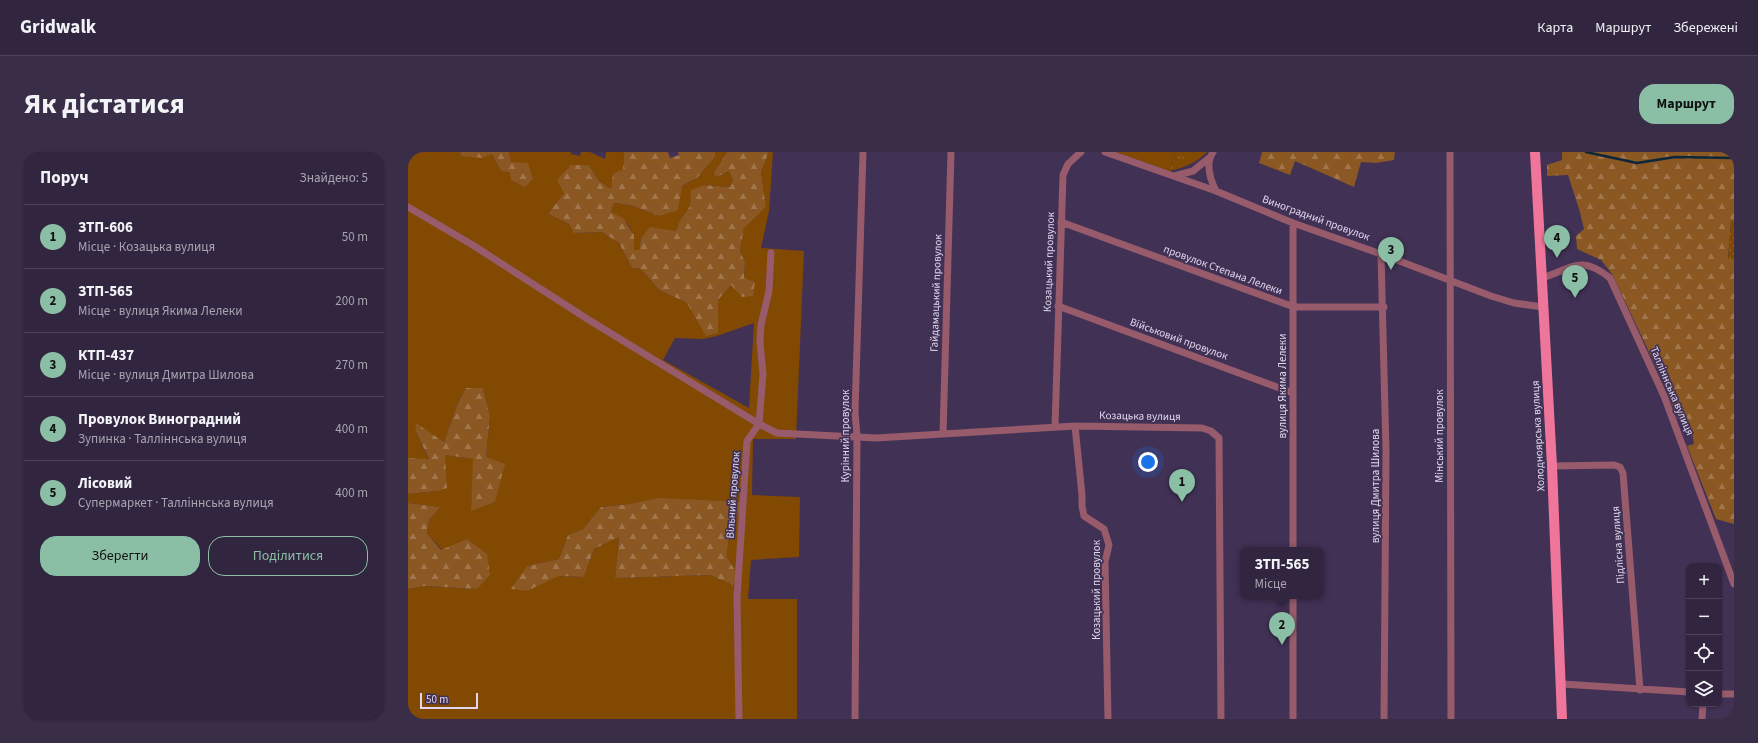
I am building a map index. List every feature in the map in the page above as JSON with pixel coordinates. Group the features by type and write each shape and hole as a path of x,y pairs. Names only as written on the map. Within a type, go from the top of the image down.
{"main road":[{"name":"Холодноярська вулиця","path":"1535,152 1552,466 1562,684 1562,719"}],"street":[{"name":"Курінний провулок","path":"855,719 857,436 855,412 863,152"},
{"name":"Гайдамацький провулок","path":"943,434 951,152"},
{"name":"Козацький провулок","path":"1055,427 1061,222 1064,175 1068,164 1081,152"},
{"name":"Виноградний провулок","path":"1105,152 1174,176 1293,223 1381,254 1450,281 1514,303 1544,307"},
{"name":"Мінський провулок","path":"1450,152 1451,719"},
{"path":"1174,176 1193,170 1211,155"},
{"path":"1211,155 1209,177 1216,192"},
{"path":"408,207 471,244 589,320 759,424 763,374 760,342 761,325 768,291 771,254"},
{"name":"провулок Степана Лелеки","path":"1061,222 1294,307 1384,307"},
{"name":"вулиця Якима Лелеки","path":"1293,223 1293,547"},
{"name":"вулиця Дмитра Шилова","path":"1381,254 1384,307 1386,451 1384,719"},
{"name":"Талліннська вулиця","path":"1542,278 1558,273 1572,266 1588,265 1600,269 1610,278 1664,396 1734,584"},
{"name":"Військовий провулок","path":"1058,306 1293,393"},
{"name":"Козацька вулиця","path":"759,424 777,433 876,438 1075,426 1202,428 1211,431 1219,438 1221,719"},
{"name":"Вільний провулок","path":"739,719 737,598 747,441 759,424"},
{"name":"Козацький провулок","path":"1075,426 1084,516 1104,529 1109,545 1105,562 1108,719"},
{"name":"Підлісна вулиця","path":"1552,466 1614,465 1620,467 1623,472 1640,690"},
{"path":"1292,599 1293,719"},
{"path":"1562,684 1686,692"},
{"path":"1722,694 1734,694"},
{"path":"1702,719 1703,707"}],"green space":[{"path":"408,152 460,152 461,156 492,154 501,171 511,163 509,152 571,152 571,154 580,156 581,152 590,152 605,159 606,152 624,152 623,169 611,189 599,181 589,165 564,193 548,214 569,224 575,233 602,232 619,243 632,268 641,269 659,290 687,303 718,333 718,300 731,285 744,278 745,262 740,251 744,227 766,207 761,172 769,152 773,152 769,211 761,248 804,251 796,439 753,439 752,495 800,497 799,557 751,560 748,599 797,599 797,719 408,719 408,589 425,586 477,589 427,533 429,520 439,507 408,503 408,494 437,491 444,455 474,459 471,510 495,502 486,457 490,416 483,388 466,388 457,405 444,442 416,424 415,430 429,460 408,458","holes":["754,323 749,408 663,360 675,338 703,339 717,336","629,504 738,514 730,521 727,557 738,575 733,585 710,575 615,578 619,536 594,549 584,577 559,576 527,566 559,559 568,535 583,529 601,507"]},
{"path":"460,152 509,152 511,162 528,163 533,179 525,187 511,180 510,172 501,171 492,154 482,158 461,156"},
{"path":"624,152 668,152 670,158 679,155 678,152 715,152 716,156 697,178 682,186 678,210 659,216 630,205 614,203 611,212 623,218 634,235 634,250 639,250 641,238 650,227 676,231 680,220 690,206 691,190 705,185 730,187 733,181 729,171 717,177 713,174 727,152 769,152 761,172 766,207 744,228 740,251 745,262 744,278 755,282 753,296 742,297 731,285 718,300 718,333 706,336 687,303 659,290 641,269 632,268 619,243 602,232 574,233 569,224 548,214 564,193 557,180 571,165 589,165 599,181 611,189 613,174 623,169"},
{"path":"715,152 727,152 713,174 717,177 729,171 733,181 730,187 705,185 680,220 676,231 641,238 639,250 634,250 632,231 630,227 622,219 611,212 614,203 630,205 659,216 682,186 697,178 716,156"},
{"path":"1115,152 1176,152 1169,171"},
{"path":"1176,152 1207,152 1190,164 1169,171"},
{"path":"1262,152 1395,152 1394,160 1376,163 1361,162 1354,187 1295,161 1290,175 1259,163"},
{"path":"1562,152 1734,152 1734,221 1731,221 1728,258 1734,259 1734,524 1716,519 1687,446 1694,444 1692,433 1686,422 1678,419 1660,375 1612,274 1601,260 1577,249 1576,236 1584,229 1568,175 1547,176 1547,165 1562,160"},
{"path":"1731,221 1734,221 1734,259 1728,259"},
{"path":"466,388 483,388 490,416 486,457 505,464 495,502 471,511 473,459 445,455 447,488 437,491 408,494 408,458 429,459 415,430 416,423 444,442 457,405"},
{"path":"660,498 741,502 738,514 730,521 727,557 738,575 733,585 710,575 615,578 619,537 594,549 584,577 559,576 527,591 511,589 527,566 559,559 568,535 583,529 601,507 629,504"},
{"path":"408,503 440,507 429,520 427,533 441,550 467,539 487,554 490,575 477,589 425,586 408,589"}],"waterway":[{"path":"1586,152 1637,163 1675,157 1734,158"}],"place":[{"name":"Провулок Виноградний","path":"1557,258"},
{"name":"КТП-437","path":"1391,270"},
{"name":"Лісовий","path":"1575,298"},
{"name":"ЗТП-606","path":"1182,502"},
{"name":"ЗТП-565","path":"1282,645"}]}
